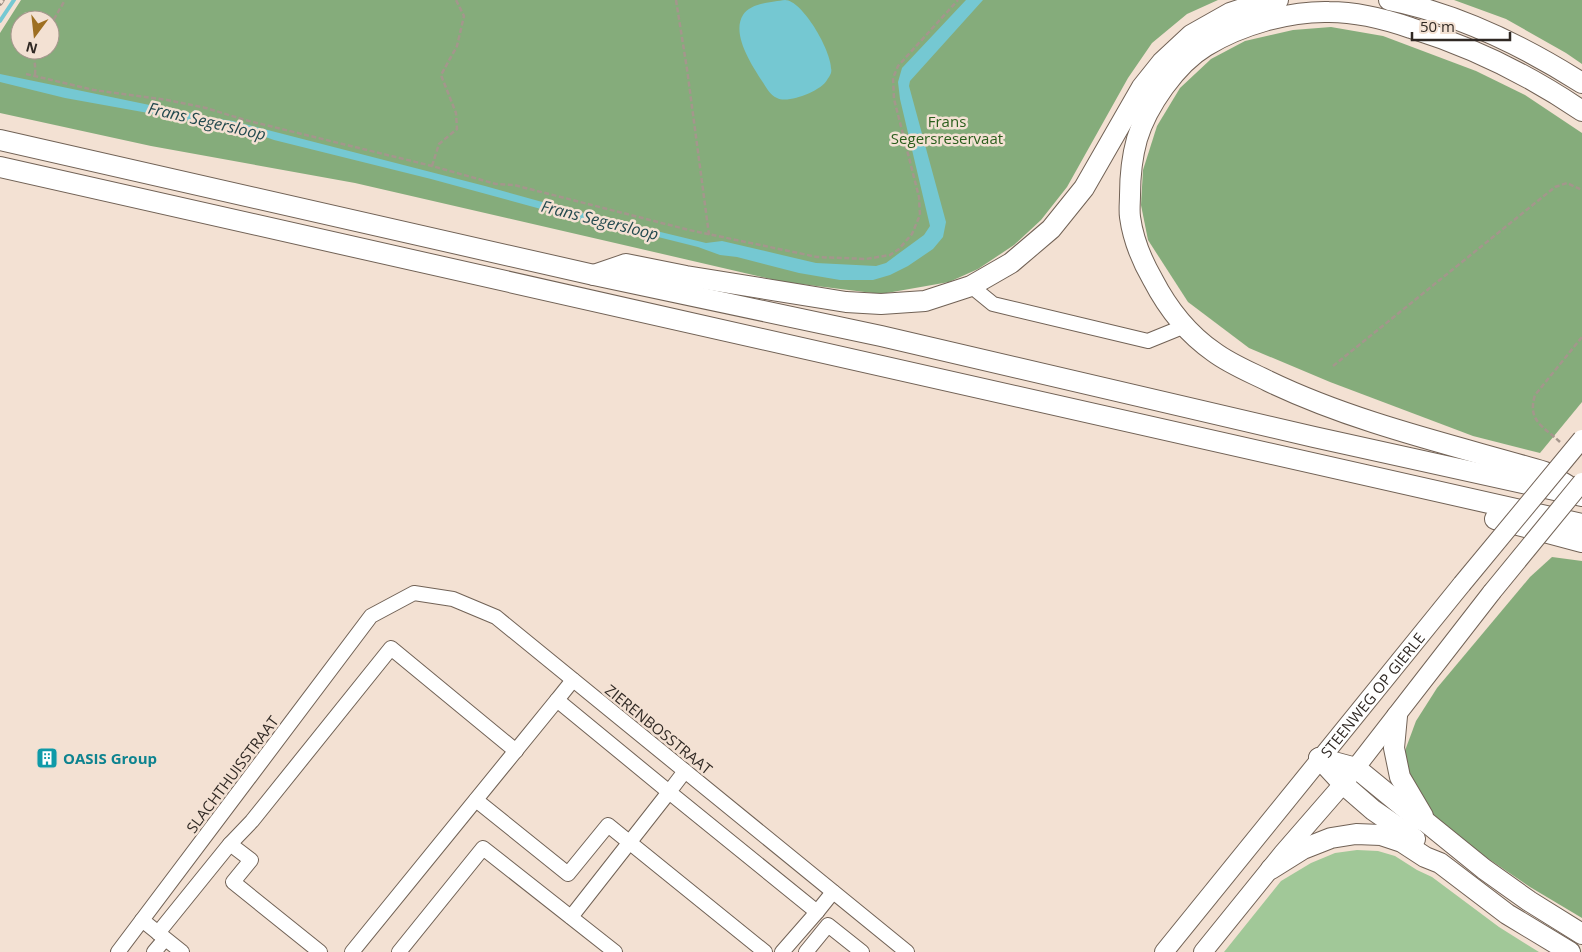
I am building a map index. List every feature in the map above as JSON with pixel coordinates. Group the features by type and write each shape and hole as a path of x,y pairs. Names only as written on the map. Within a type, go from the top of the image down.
{"highway":[{"path":"594,275 626,264 836,301 881,304 925,301 971,286 1011,263 1051,229 1084,188 1142,88 1162,62 1191,35 1230,13 1260,3 1278,0"},
{"path":"1389,0 1426,8 1466,22 1505,39 1582,83"},
{"path":"1582,111 1552,91 1508,66 1435,36 1379,18 1329,12 1286,16 1241,28 1205,47 1177,71 1155,101 1137,139 1130,178 1130,217 1142,260 1164,301 1185,326 1212,351 1298,396 1363,419 1545,472 1582,495"},
{"path":"0,140 594,275 890,339 1314,437 1582,495"},
{"path":"0,167 1582,524"},
{"path":"1467,499 1494,518 1582,542"},
{"path":"1397,716 1394,748 1400,777 1426,822"},
{"path":"1319,758 1356,768 1417,818 1426,822 1499,880 1582,934"},
{"path":"1319,758 1343,784 1373,810 1430,850 1440,863"},
{"path":"1271,869 1304,849 1331,838 1356,834 1380,835 1402,842 1425,857 1440,863 1508,914 1570,952"}],"main road":[{"name":"STEENWEG OP GIERLE","path":"1164,952 1319,758 1582,439"},
{"name":"STEENWEG OP GIERLE","path":"1203,952 1356,768 1492,592 1582,482"}],"street":[{"path":"971,286 993,304 1148,341 1185,326"},
{"name":"ZIERENBOSSTRAAT","path":"371,616 414,593 453,599 496,617 907,952"},
{"name":"SLACHTHUISSTRAAT","path":"118,952 371,616"},
{"path":"154,952 162,936 230,844 252,821 391,648 516,751"},
{"path":"352,952 573,680"},
{"path":"557,700 817,912"},
{"path":"571,917 685,771"},
{"path":"476,800 568,874 608,825 765,952"},
{"path":"230,844 251,860 233,882 320,952"},
{"path":"398,952 484,848 615,952"},
{"path":"782,952 833,892"},
{"path":"142,920 182,952"},
{"path":"806,952 828,925 862,952"}],"path":[{"path":"432,166 439,144 457,128 456,113 442,75 457,46 464,16 456,0"},
{"path":"676,0 687,69 708,235"},
{"path":"26,74 94,90 167,100 206,108 245,120 432,166 496,184 514,185 708,235 816,257 880,258 890,255 899,249 912,234 920,214 920,206 894,99 893,78 898,66 958,0"},
{"path":"33,60 36,68 35,75"},
{"path":"1333,366 1555,187 1567,183 1582,190"},
{"path":"1562,443 1536,421 1532,411 1533,403 1535,396 1582,337"}],"green space":[{"name":"Frans Segersreservaat","path":"21,0 1218,0 1187,14 1152,43 1128,78 1067,187 1041,220 1014,245 978,269 949,282 881,294 784,282 355,183 151,146 0,113 0,33 10,17 10,60 60,60 60,10 15,10"},
{"path":"1454,0 1582,0 1582,64 1506,19"},
{"path":"1331,27 1383,36 1476,71 1525,95 1582,133 1582,402 1540,453 1473,436 1330,382 1249,348 1188,302 1148,240 1141,205 1143,170 1157,126 1180,88 1211,59 1245,41 1293,30"},
{"path":"1552,557 1582,561 1582,918 1530,887 1437,824 1414,796 1403,756 1416,721 1437,688 1530,577"},
{"path":"1357,850 1378,851 1395,856 1432,877 1499,927 1539,952 1224,952 1281,881 1311,863 1335,853"}],"water":[{"path":"785,0 792,2 809,19 823,42 831,65 831,73 824,84 804,95 789,99 777,98 770,93 748,58 739,31 740,23 746,11 762,4"},
{"name":"Frans Segersloop","path":"966,0 983,0 910,81 909,86 946,222 943,237 933,249 908,266 890,275 873,280 840,280 799,273 737,257 720,255 698,247 658,237 598,226 431,179 274,140 251,132 199,123 192,125 187,120 65,98 0,82 0,74 193,114 194,110 199,112 199,116 233,121 582,213 706,243 722,241 816,263 876,266 886,263 924,235 930,226 900,99 898,82 902,68"}],"waterway":[{"path":"0,21 14,0"}],"place":[{"name":"OASIS Group","path":"47,758"}]}
